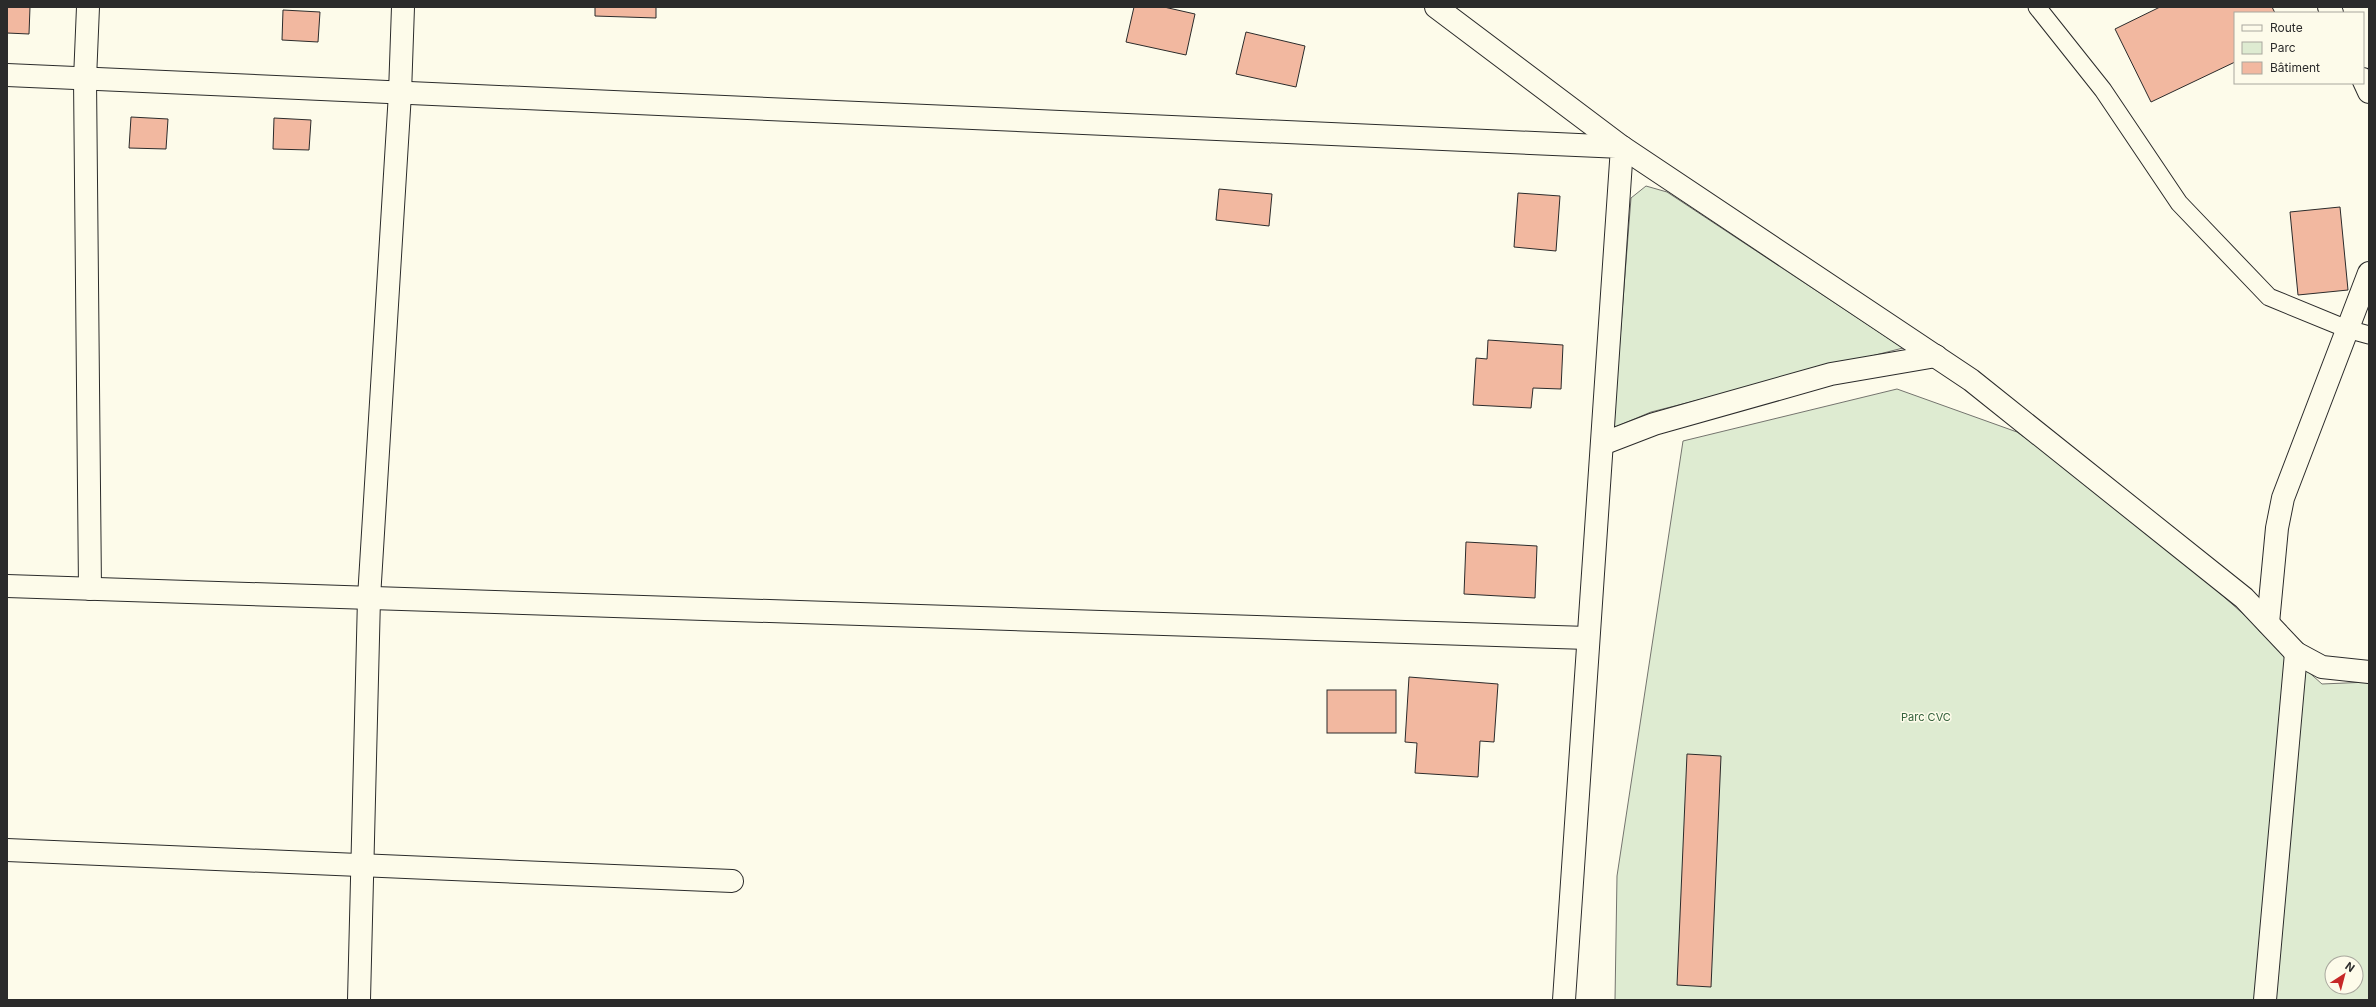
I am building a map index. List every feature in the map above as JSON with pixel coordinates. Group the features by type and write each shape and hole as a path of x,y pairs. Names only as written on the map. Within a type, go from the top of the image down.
{"street":[{"path":"88,7 85,79 90,589"},
{"path":"360,1000 369,598 400,93 403,7"},
{"path":"1436,7 1622,147 1971,380 2244,598 2296,653 2322,667 2369,672"},
{"path":"7,75 1622,147"},
{"path":"2364,81 2369,92"},
{"path":"1564,1000 1622,147"},
{"path":"2268,623 2277,528 2283,498 2369,273"},
{"path":"1602,444 1654,424 1831,374 1936,356"},
{"path":"7,586 1588,638"},
{"path":"2265,1000 2296,653"},
{"path":"7,850 732,881"}],"lane":[{"path":"2037,7 2103,90 2179,203 2268,297 2347,329 2369,335"}],"green space":[{"path":"1646,186 1667,192 1903,348 1651,412 1613,428 1631,198"},
{"name":"Parc CVC","path":"1897,389 2017,432 2059,462 2187,564 2322,684 2369,682 2369,1000 1615,1000 1617,876 1683,441"}],"building":[{"path":"7,7 30,7 29,34 7,33"},
{"path":"595,7 656,7 656,18 595,16"},
{"path":"1134,7 1164,7 1195,14 1186,55 1126,42"},
{"path":"2160,7 2272,7 2274,12 2234,12 2234,62 2151,102 2115,29"},
{"path":"283,10 320,12 318,42 282,40"},
{"path":"1246,32 1305,46 1296,87 1236,74"},
{"path":"131,117 168,119 166,149 129,148"},
{"path":"274,118 311,120 309,150 273,149"},
{"path":"1219,189 1272,194 1269,226 1216,220"},
{"path":"1518,193 1560,196 1556,251 1514,247"},
{"path":"2340,207 2348,290 2298,295 2290,212"},
{"path":"1488,340 1563,345 1561,389 1533,388 1531,408 1473,405 1476,358 1487,359"},
{"path":"1466,542 1537,546 1535,598 1464,594"},
{"path":"1409,677 1498,684 1494,742 1480,741 1478,777 1415,773 1417,743 1405,742"},
{"path":"1327,690 1396,690 1396,733 1327,733"},
{"path":"1687,754 1721,756 1711,987 1677,985"}]}
